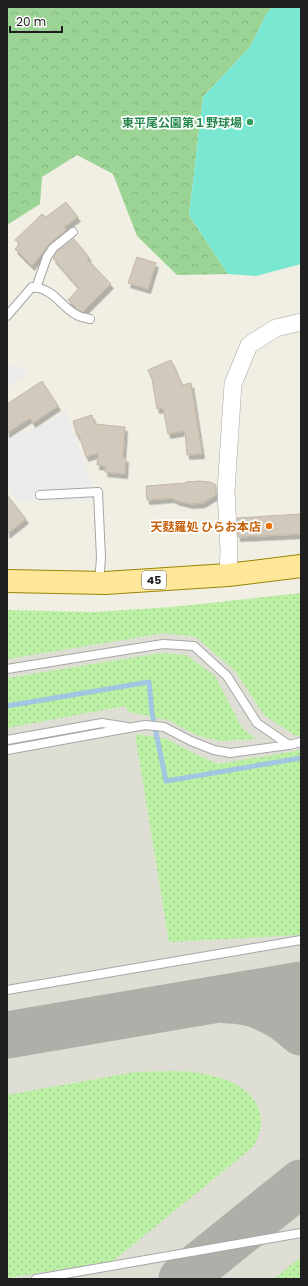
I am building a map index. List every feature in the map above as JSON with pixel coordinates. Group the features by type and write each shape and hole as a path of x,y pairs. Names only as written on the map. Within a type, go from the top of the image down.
{"main road":[{"name":"45","path":"7,581 99,583 228,575 301,566"}],"street":[{"path":"228,575 234,384 249,345 276,328 301,322"}],"lane":[{"path":"36,288 47,256 53,248 73,232"},
{"path":"7,316 32,287 40,288 51,293 76,315 90,319"},
{"path":"40,495 98,492 101,558 99,583"},
{"path":"7,669 163,644 194,646 227,676 258,723 289,745"},
{"path":"7,740 102,723 131,728"},
{"path":"7,750 145,725 164,728 209,748 230,753 301,742"},
{"path":"7,990 301,940"},
{"path":"36,1279 301,1233"}],"shaded area":[{"name":"東平尾公園第１野球場","path":"272,7 301,7 301,264 256,276 228,274 189,215 203,97 250,47 267,13"},
{"path":"7,363 30,373 7,387"},
{"path":"66,410 92,484 92,501 18,502 7,484 7,438 40,426"},
{"path":"301,595 301,1279 7,1279 7,616 144,612"}],"green space":[{"path":"7,7 50,7 53,9 53,7 272,7 267,13 250,47 203,97 189,215 228,274 177,275 137,236 113,174 77,155 42,177 40,204 7,225"},
{"path":"301,593 301,735 296,736 264,715 235,671 196,637 165,633 7,659 7,610 94,612 172,607"},
{"path":"161,653 186,655 215,676 242,728 256,739 222,741 198,736 168,720 129,712 125,706 7,728 7,678"},
{"path":"135,734 167,739 218,764 301,750 301,935 169,942"},
{"path":"135,1072 194,1072 224,1079 235,1084 252,1097 260,1115 261,1125 253,1147 113,1261 7,1278 7,1095"},
{"path":"301,1257 301,1279 274,1279"}],"building":[{"path":"66,202 78,217 64,227 66,230 49,244 32,266 15,249 20,244 15,240 42,214 46,217"},
{"path":"74,239 89,257 87,259 111,284 83,312 78,310 68,300 79,288 53,258 57,252"},
{"path":"137,257 156,263 148,289 128,283"},
{"path":"171,360 182,385 191,383 202,454 187,455 185,431 168,434 163,408 157,409 152,379 148,370"},
{"path":"42,381 58,406 33,423 30,418 7,433 7,404"},
{"path":"92,415 95,424 125,427 123,457 126,458 125,474 105,472 106,466 97,465 98,453 86,457 79,435 77,436 73,421"},
{"path":"199,481 210,482 216,486 216,495 203,503 191,504 172,498 147,500 146,486"},
{"path":"7,495 26,519 7,534"},
{"name":"天麩羅処 ひらお本店","path":"301,514 301,534 238,537 237,518"}],"waterway":[{"path":"7,706 149,682 152,713 166,781 301,758"}],"taxiway":[{"path":"7,1035 301,985"},
{"path":"227,1000 248,1002 267,1009 285,1019 301,1032"},
{"path":"182,1279 301,1183"}],"place":[{"name":"東平尾公園第１野球場","path":"250,122"},
{"name":"天麩羅処 ひらお本店","path":"269,526"}]}
